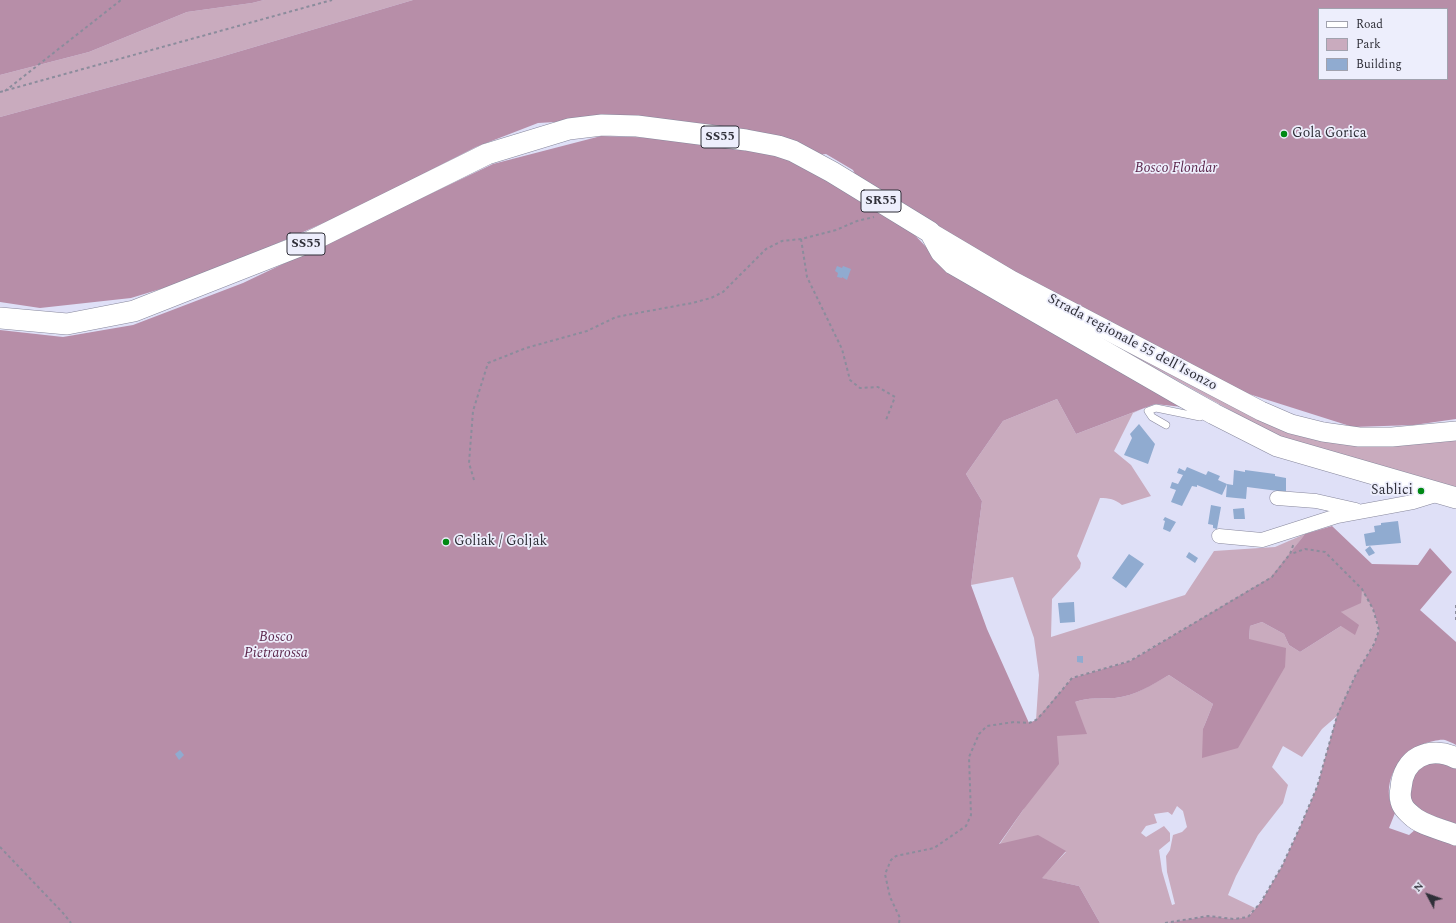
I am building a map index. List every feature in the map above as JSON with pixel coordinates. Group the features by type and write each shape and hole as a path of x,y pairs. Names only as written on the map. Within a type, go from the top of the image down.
{"main road":[{"name":"SS55","path":"0,318 68,324 134,311 307,243 487,154 569,128 602,125 637,126 746,140 778,146 793,151 832,172"},
{"name":"Strada regionale 55 dell'Isonzo","path":"832,172 1011,280 1212,386 1261,411 1291,424 1323,432 1359,437 1392,437 1456,431"},
{"path":"930,232 941,252 953,264 1209,411 1278,446 1449,496"},
{"path":"1456,758 1448,754 1436,752 1420,755 1408,765 1401,778 1400,793 1403,806 1412,817 1425,824 1456,835"}],"street":[{"path":"1219,536 1262,540 1337,516 1449,496"},
{"path":"1277,498 1316,501 1362,512"}],"lane":[{"path":"1166,425 1152,417 1148,411 1156,408 1200,417 1209,411"}],"path":[{"path":"4,92 121,0"},
{"path":"0,92 332,0"},
{"path":"474,480 469,463 472,411 488,363 526,348 587,331 616,317 711,298 723,292 766,249 782,242 836,230 857,221 896,210"},
{"path":"801,239 807,277 842,349 850,380 860,388 878,388 895,397 886,420"},
{"path":"899,923 900,918 890,897 885,874 891,860 896,856 934,848 966,826 971,815 969,757 979,734 987,726 1014,722 1029,723 1036,720 1044,713 1072,678 1130,662 1272,577 1290,554 1300,528"},
{"path":"1165,923 1208,916 1234,919 1248,917 1261,902 1282,866 1300,828 1317,787 1337,716 1356,674 1374,644 1379,630 1373,609 1362,589 1325,552 1305,549 1290,554"},
{"path":"1456,605 1456,620"},
{"path":"0,847 71,923"}],"green space":[{"path":"0,0 264,0 187,12 89,52 0,75"},
{"path":"264,0 413,0 217,58 0,117 0,75 89,52 187,12"},
{"name":"Bosco Flondar","path":"413,0 1456,0 1456,419 1414,425 1353,427 1230,388 1034,286 858,180 853,170 826,154 816,155 622,118 538,123 476,147 344,214 203,276 131,298 40,308 0,302 0,117 217,58"},
{"name":"Bosco Pietrarossa","path":"601,136 663,138 735,146 785,157 824,176 908,228 929,250 936,262 946,270 1192,408 1155,404 1076,434 1057,399 1003,421 966,474 982,501 971,585 987,629 1029,723 1036,720 1072,678 1130,661 1271,577 1305,534 1332,526 1372,564 1418,565 1430,548 1452,572 1420,610 1456,642 1456,745 1445,740 1426,743 1418,746 1410,752 1397,765 1390,782 1390,801 1395,813 1389,828 1409,835 1416,829 1456,845 1456,923 1165,923 1208,916 1234,919 1248,917 1261,902 1282,866 1300,827 1317,787 1337,715 1356,674 1374,644 1379,630 1373,609 1362,590 1361,603 1341,612 1359,625 1355,635 1341,626 1300,652 1289,645 1284,634 1262,622 1250,626 1249,639 1286,648 1285,667 1238,748 1202,758 1203,729 1213,704 1169,675 1143,690 1129,695 1115,698 1085,699 1075,702 1087,734 1057,736 1059,764 999,844 1038,835 1066,851 1042,878 1079,886 1100,923 0,923 0,330 63,337 133,325 243,283 493,164"},
{"path":"1021,293 1278,426 1456,437 1456,490 1297,445 1246,419"},
{"path":"1057,399 1076,434 1142,409 1133,413 1114,451 1131,465 1151,496 1122,505 1112,499 1100,498 1077,556 1081,563 1080,568 1052,599 1051,637 1185,595 1214,551 1275,547 1305,534 1272,577 1130,661 1072,678 1036,720 1039,675 1034,638 1013,577 971,585 982,501 966,474 1003,421"},
{"path":"1362,589 1373,609 1379,630 1374,644 1356,674 1337,716 1322,729 1302,757 1283,746 1272,767 1288,785 1283,803 1258,835 1236,876 1228,895 1255,908 1248,917 1234,919 1208,916 1165,923 1100,923 1079,886 1041,878 1066,852 999,845 1023,810 1056,736 1075,702 1085,699 1115,698 1129,695 1143,690 1169,675 1213,704 1203,729 1249,639 1250,626 1262,622 1284,634 1289,645 1300,652 1341,626 1341,612","holes":["1177,806 1183,811 1187,827 1182,832 1173,835 1170,850 1166,856 1167,872 1175,904 1172,905 1162,871 1159,850 1170,841 1170,833 1164,826 1146,837 1141,833 1146,826 1157,823 1154,814 1168,812 1172,815"]},
{"path":"1445,763 1456,769 1456,824 1420,811 1413,805 1410,797 1410,780 1422,764"}],"building":[{"path":"837,266 842,268 843,266 851,269 847,280 842,277 837,277 838,273 835,271"},
{"path":"1139,424 1155,444 1148,464 1124,455 1132,438 1130,434"},
{"path":"1187,467 1206,475 1208,471 1220,476 1218,480 1227,484 1222,495 1197,485 1197,487 1192,486 1182,506 1171,502 1176,490 1170,488 1172,482 1178,484 1183,475 1177,473 1179,468 1185,471"},
{"path":"1234,470 1275,474 1275,476 1286,478 1286,492 1247,487 1246,499 1226,497 1227,484 1233,485"},
{"path":"1211,505 1221,507 1217,529 1213,528 1213,525 1208,524"},
{"path":"1244,508 1245,519 1234,519 1233,509"},
{"path":"1165,517 1176,522 1170,532 1163,529 1165,521 1163,520"},
{"path":"1398,521 1401,543 1366,546 1364,534 1375,532 1374,526 1381,525 1381,523"},
{"path":"1370,546 1375,553 1369,556 1365,550"},
{"path":"1189,552 1198,558 1195,563 1186,557"},
{"path":"1129,554 1144,564 1126,588 1112,578"},
{"path":"1074,602 1075,622 1060,623 1058,603"},
{"path":"1077,656 1083,656 1083,663 1077,662"},
{"path":"180,750 184,755 179,760 175,754"}],"place":[{"name":"Gola Gorica","path":"1284,134"},
{"name":"Sablici","path":"1421,491"},
{"name":"Goliak / Goljak","path":"446,542"}]}
